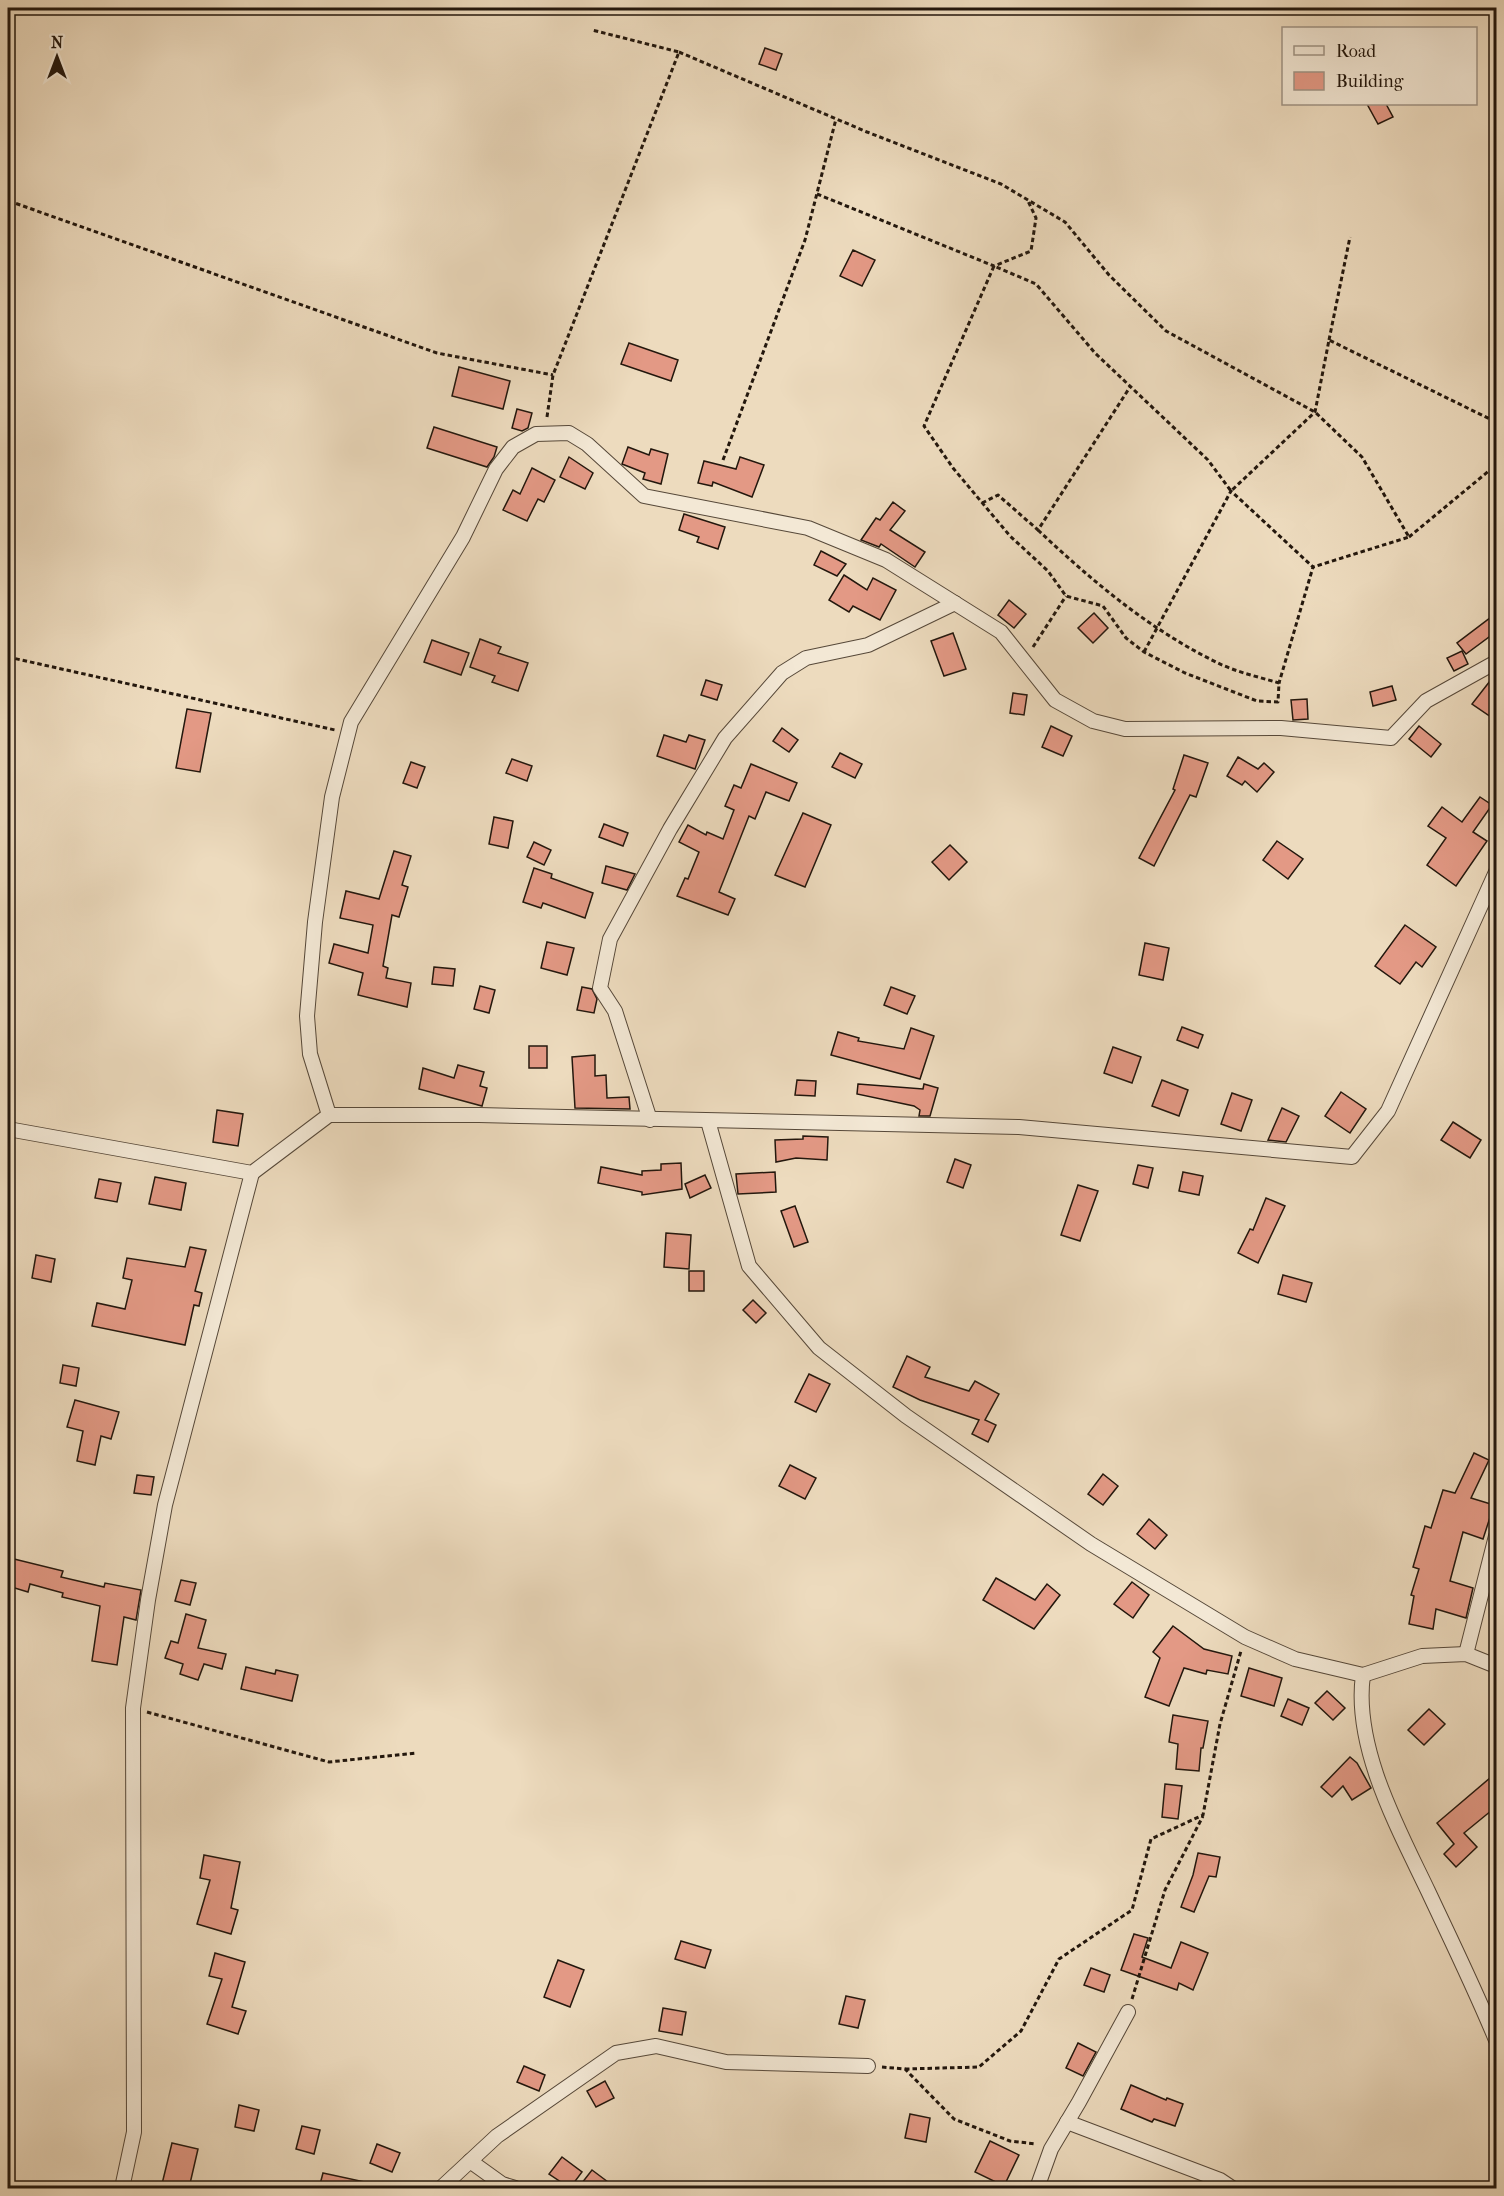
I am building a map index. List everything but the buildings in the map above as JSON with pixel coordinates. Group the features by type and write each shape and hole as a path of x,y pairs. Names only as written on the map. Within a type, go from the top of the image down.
{"street":[{"path":"329,1115 310,1054 307,1016 315,922 332,796 351,722 463,537 496,469 513,447 536,434 569,433 644,496 808,528 886,560 1001,632 1055,700 1093,721 1125,729 1281,728 1391,738 1426,701 1497,662"},
{"path":"650,1120 615,1011 600,988 610,939 670,829 725,738 782,673 806,658 868,645 955,603"},
{"path":"122,2188 134,2132 133,1708 148,1600 165,1505 252,1173 329,1115 479,1115 1019,1127 1352,1157 1388,1111 1497,872"},
{"path":"708,1121 749,1266 819,1348 906,1416 1091,1544 1245,1637 1295,1659 1363,1675 1422,1656 1466,1654 1497,1666"},
{"path":"8,1129 252,1173"},
{"path":"1466,1654 1497,1536"},
{"path":"1363,1675 1360,1694 1365,1723 1388,1805 1497,2040"},
{"path":"1037,2188 1051,2149 1128,2012"},
{"path":"441,2188 497,2136 616,2053 656,2046 726,2062 868,2066"},
{"path":"1068,2122 1220,2180 1232,2188"},
{"path":"470,2161 502,2184 515,2188"}],"path":[{"path":"592,30 679,52 836,119 1001,184 1065,222 1109,275 1166,331 1315,412 1362,457 1409,537"},
{"path":"545,434 553,375 679,52"},
{"path":"723,460 805,240 836,119"},
{"path":"817,194 1036,284 1095,353 1208,460 1232,491 1313,567"},
{"path":"1027,200 1036,218 1031,251 994,266 924,426 952,468 1010,536 1048,571 1066,596 1102,606 1126,638 1144,652 1185,674 1257,700 1278,702 1279,683 1313,567"},
{"path":"9,201 437,353 553,375"},
{"path":"1144,652 1232,491 1315,412 1350,237"},
{"path":"1329,340 1497,423"},
{"path":"1038,530 1130,387"},
{"path":"1313,567 1409,537 1497,465"},
{"path":"982,503 998,495 1091,580 1158,628 1219,664 1279,683"},
{"path":"1024,661 1066,596"},
{"path":"8,657 348,732"},
{"path":"1128,2012 1165,1890 1203,1815 1220,1724 1245,1637"},
{"path":"133,1708 329,1762 417,1754"},
{"path":"868,2066 905,2069 979,2067 1020,2031 1059,1959 1132,1910 1150,1839 1203,1815"},
{"path":"905,2069 954,2119 1010,2141 1051,2149"}]}
